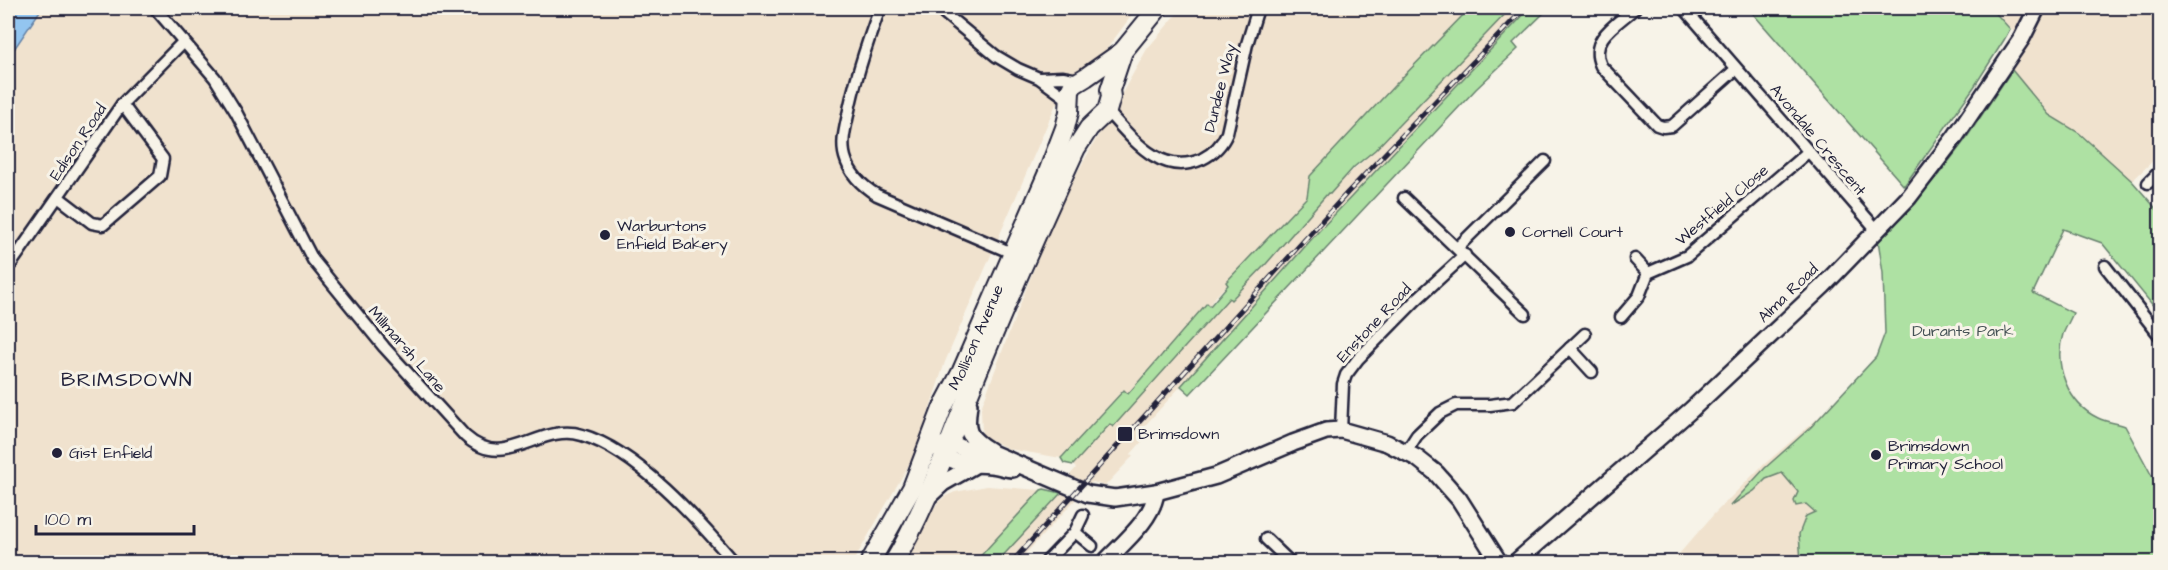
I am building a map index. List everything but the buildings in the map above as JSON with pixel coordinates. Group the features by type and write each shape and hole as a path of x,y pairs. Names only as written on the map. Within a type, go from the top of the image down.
{"main road":[{"name":"Mollison Avenue","path":"941,446 942,409 961,373 1065,128 1070,91 1082,78 1123,51 1158,8"},
{"name":"Mollison Avenue","path":"894,562 909,536 920,493 941,446 969,393 1076,148 1110,105 1110,90 1123,51"},
{"path":"1082,78 1100,80 1110,90"},
{"path":"1069,103 1077,115 1083,119 1102,115"},
{"name":"Mollison Avenue","path":"870,562 920,493"}],"street":[{"name":"Millmarsh Lane","path":"155,8 210,71 236,112 313,260 384,346 465,436 489,450 512,449 559,433 582,435 609,447 642,468 702,526 734,562"},
{"path":"880,8 857,71 852,94 843,150 847,164 857,181 877,195 1012,253"},
{"path":"938,8 996,56 1040,78 1069,103"},
{"name":"Dundee Way","path":"1102,115 1162,161 1185,165 1209,156 1224,142 1227,133 1247,44 1258,8"},
{"path":"1635,8 1601,38 1597,47 1597,56 1601,66 1657,125 1672,126 1736,69"},
{"name":"Avondale Crescent","path":"1684,8 1877,230"},
{"name":"Alma Road","path":"1516,562 1690,410 1823,286 1877,230 1908,197 1955,137 2022,38 2037,8"},
{"name":"Edison Road","path":"11,264 122,104 184,40"},
{"path":"1040,78 1082,78"},
{"name":"Edison Road","path":"58,196 92,223 103,225 160,176 163,159 122,104"},
{"name":"Westfield Close","path":"1648,273 1687,256 1809,151"},
{"name":"Enstone Road","path":"1341,430 1343,384 1346,375 1358,359 1545,161"},
{"path":"2148,183 2160,171"},
{"path":"1404,198 1525,314"},
{"path":"1621,317 1639,297 1648,273 1635,259"},
{"path":"2105,266 2160,336"},
{"path":"1406,452 1417,435 1440,412 1456,405 1513,402 1585,334"},
{"path":"1570,348 1592,372"},
{"path":"969,393 966,421 968,431 978,444 994,454 1077,490 1099,497 1126,497 1156,492 1216,476 1326,431 1341,430 1387,443 1406,452 1436,473 1459,499 1499,562"},
{"path":"941,446 994,454"},
{"path":"941,446 964,465 993,465 1011,469 1023,466"},
{"path":"920,493 973,466"},
{"path":"1105,562 1146,517 1155,502 1156,492"},
{"path":"1046,562 1075,532 1083,515"},
{"path":"1075,532 1092,546"},
{"path":"1266,538 1290,562"}],"shaded area":[{"path":"42,8 1137,8 1069,100 1056,104 945,362 914,456 853,562 8,562 8,59"},
{"path":"1182,8 1470,8 1310,176 1307,197 1226,282 1228,284 1209,306 1207,304 1128,394 1123,390 1061,458 1009,449 982,435 981,408 1059,205 1147,49"},
{"path":"1511,8 1530,8 1318,232 1139,432 1145,438 1131,454 1133,456 1105,486 1093,482 1090,484 1069,476 1076,468 1073,465 1110,424 1113,427 1229,298 1231,299 1328,193 1375,150"},
{"path":"1991,8 2160,8 2160,154 2132,181 2079,133 2049,115 2012,70 2025,43"},
{"name":"Brimsdown Primary School","path":"1876,357 1961,562 1672,562 1714,514 1761,467 1818,418"},
{"path":"987,486 1041,490 975,562 900,562 938,502 955,492"},
{"path":"1061,493 1076,499 1018,562 997,562"}],"green space":[{"path":"1470,8 1511,8 1375,150 1354,167 1330,194 1328,193 1266,264 1231,300 1229,298 1113,427 1110,424 1073,465 1064,463 1061,458 1124,390 1128,394 1207,303 1210,306 1228,285 1226,282 1307,197 1310,176"},
{"path":"1530,8 1549,8 1513,43 1518,49 1476,89 1190,394 1181,386 1318,232"},
{"path":"1748,8 1991,8 2010,29 1974,87 1904,186"},
{"name":"Durants Park","path":"2012,70 2049,115 2079,133 2132,181 2160,213 2159,313 2102,243 2063,229 2033,293 2073,313 2060,346 2065,382 2078,403 2087,412 2125,426 2160,491 2160,562 1801,562 1799,534 1806,516 1815,512 1806,504 1796,506 1794,501 1798,492 1782,473 1766,479 1754,491 1730,506 1765,468 1811,427 1876,357 1885,333 1883,273 1878,240 1939,174"},
{"path":"1041,490 1061,493 997,562 975,562"}],"water":[{"path":"16,8 42,8 8,58 8,21"}],"railway":[{"path":"1012,562 1348,192 1525,8"}],"place":[{"name":"Cornell Court","path":"1510,232"},
{"name":"Warburtons Enfield Bakery","path":"605,235"},
{"name":"Brimsdown","path":"1125,434"},
{"name":"Gist Enfield","path":"57,453"},
{"name":"Brimsdown Primary School","path":"1876,455"}],"district":[{"name":"BRIMSDOWN","path":"127,380"}]}
